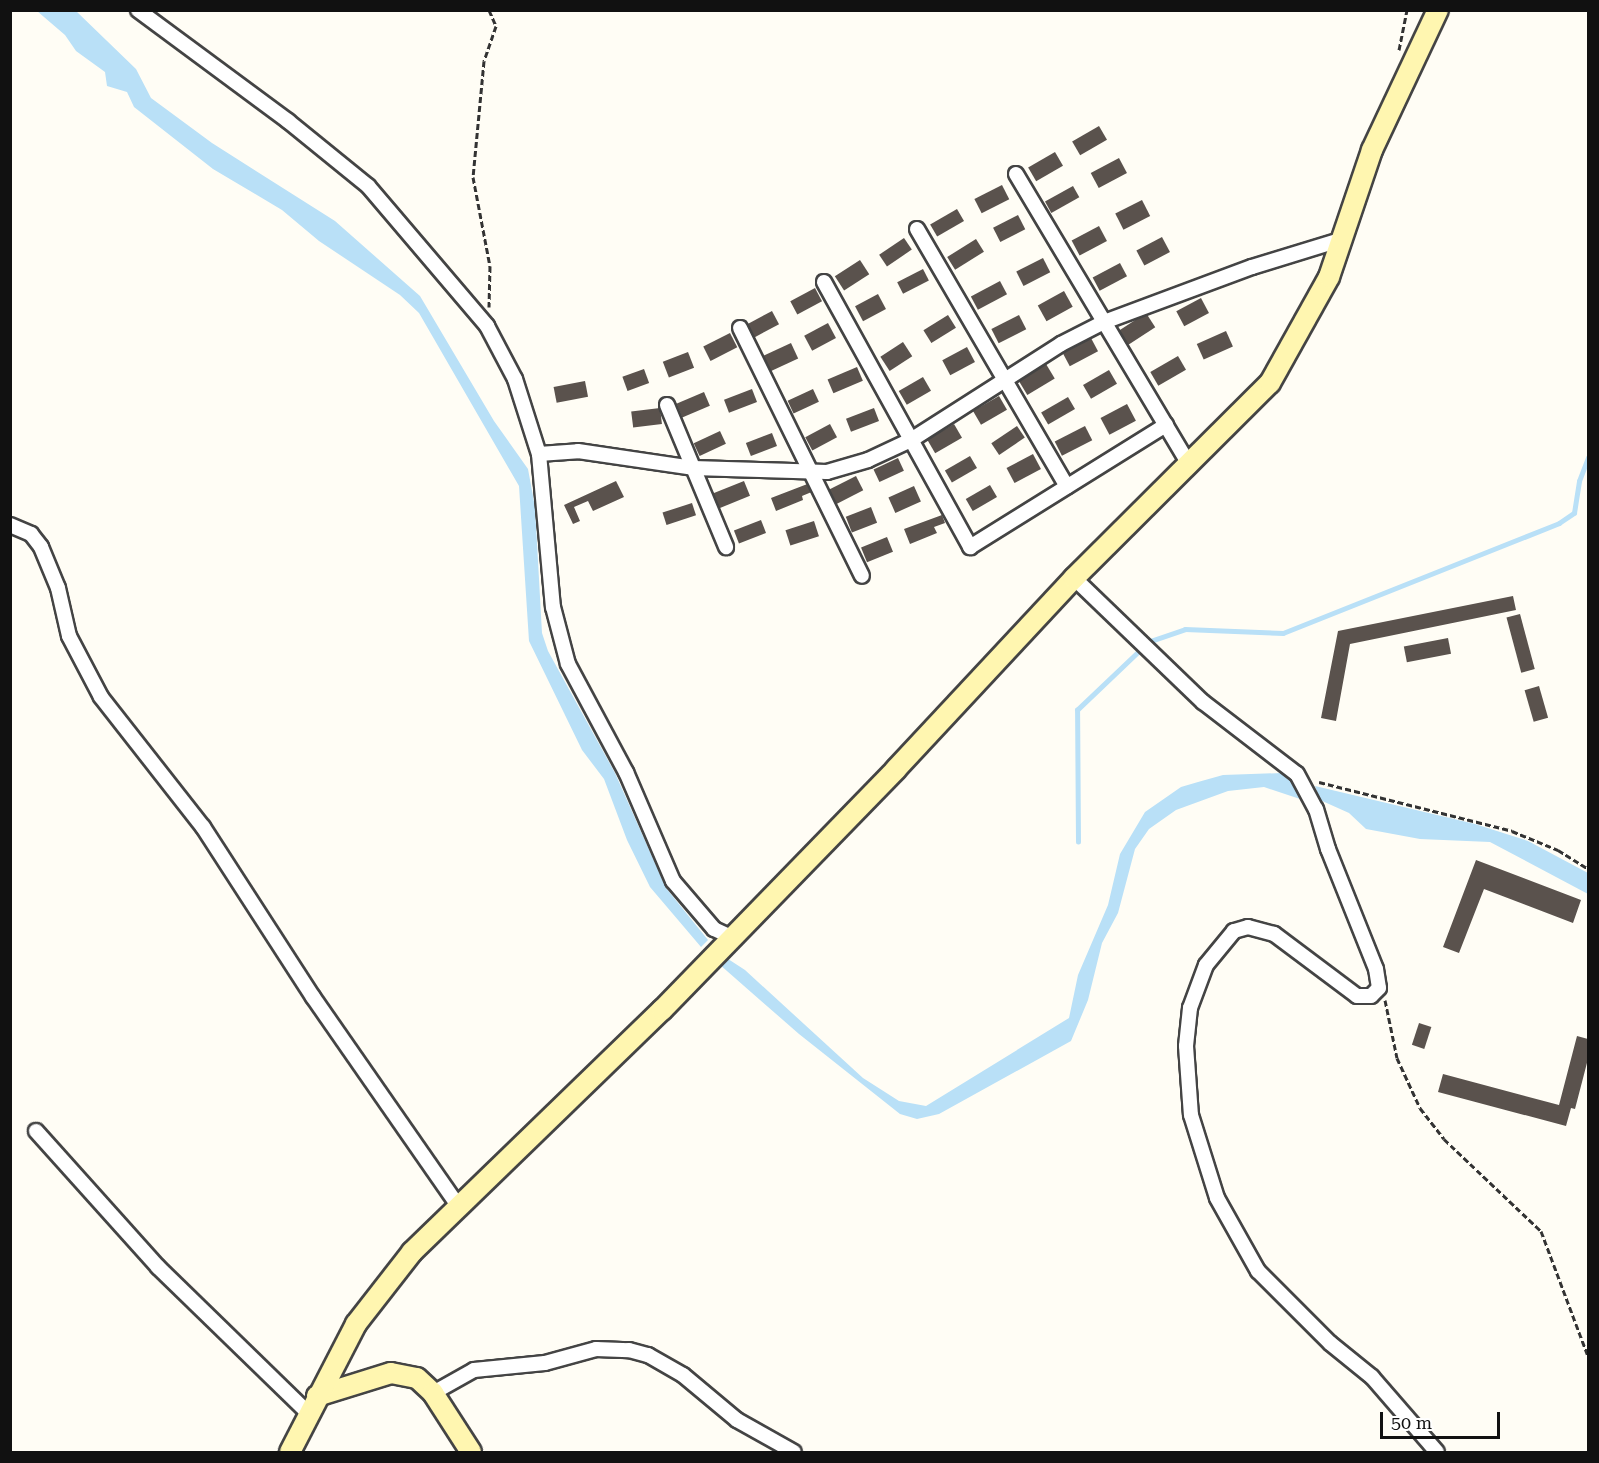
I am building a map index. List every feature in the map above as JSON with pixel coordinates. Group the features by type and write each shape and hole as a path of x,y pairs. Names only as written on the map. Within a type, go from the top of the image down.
{"street":[{"path":"138,10 288,120 368,186 487,326 515,379 539,454 553,607 568,664 626,772 673,881 714,929 727,940"},
{"path":"290,1452 356,1324 405,1260 642,1029 896,769 1074,578 1252,404 1282,366 1329,277 1372,150 1438,10"},
{"path":"1016,174 1190,466"},
{"path":"918,229 1066,487"},
{"path":"539,454 578,451 693,468 812,473 868,460 911,440 1060,344 1104,322 1252,267 1342,239"},
{"path":"824,282 970,547 1166,425"},
{"path":"740,328 862,576"},
{"path":"667,405 726,547"},
{"path":"10,525 31,534 41,547 58,588 69,636 101,697 203,827 320,1006 458,1206"},
{"path":"1074,578 1203,702 1297,774 1316,808 1328,849 1376,969 1379,988 1371,996 1357,996 1268,931 1248,927 1234,931 1215,952 1194,992 1186,1046 1189,1096 1203,1157 1247,1256 1269,1285 1330,1343 1372,1377 1437,1452"},
{"path":"36,1131 158,1266 313,1405"},
{"path":"433,1393 474,1370 545,1363 596,1349 629,1350 648,1355 683,1375 737,1420 794,1452"},
{"path":"313,1405 391,1373 417,1378 433,1393 471,1452"}],"path":[{"path":"487,326 489,266 473,177 484,61 496,26 489,10"},
{"path":"1297,774 1357,793 1494,825 1558,850 1588,868"},
{"path":"1379,988 1384,996 1397,1058 1420,1108 1444,1139 1541,1232 1588,1356"}],"water":[{"path":"37,11 76,11 136,69 151,98 212,143 335,221 420,296 494,421 528,469 535,507 542,633 548,651 615,773 666,888 708,940 701,947 650,887 627,840 604,779 582,750 529,641 519,486 419,313 400,295 319,241 282,210 213,169 134,107 127,92 107,86 105,72 76,51 65,35"},
{"path":"1283,773 1297,784 1300,799 1264,787 1228,791 1176,810 1149,829 1135,849 1118,913 1102,943 1088,1000 1071,1041 939,1114 917,1119 900,1114 799,1034 719,964 725,957 745,970 863,1078 899,1101 926,1106 1069,1018 1078,975 1108,905 1120,854 1145,812 1181,787 1198,782 1223,775"},
{"path":"1315,786 1475,824 1528,841 1588,873 1588,894 1490,842 1420,839 1366,829 1349,813 1320,800"}],"building":[{"path":"1099,126 1107,140 1080,155 1072,142"},
{"path":"1055,152 1063,166 1036,181 1028,168"},
{"path":"1119,158 1127,173 1099,188 1091,173"},
{"path":"1002,185 1009,199 982,213 974,199"},
{"path":"1073,186 1079,197 1051,213 1045,202"},
{"path":"1142,200 1150,216 1123,230 1115,214"},
{"path":"957,209 964,221 937,237 930,224"},
{"path":"1018,215 1025,229 1000,242 993,228"},
{"path":"1099,226 1107,241 1080,256 1072,241"},
{"path":"1162,237 1170,252 1144,266 1136,251"},
{"path":"904,238 912,250 887,266 879,255"},
{"path":"976,239 984,252 955,270 947,257"},
{"path":"1043,258 1050,272 1024,286 1016,272"},
{"path":"860,260 869,274 844,291 835,276"},
{"path":"1120,263 1127,276 1100,291 1093,278"},
{"path":"923,269 929,281 903,294 897,282"},
{"path":"1000,281 1007,294 978,310 971,296"},
{"path":"815,288 822,301 797,314 790,301"},
{"path":"1064,291 1073,307 1046,321 1038,306"},
{"path":"878,294 886,309 863,321 855,306"},
{"path":"1201,298 1209,313 1184,326 1176,311"},
{"path":"772,311 779,324 754,337 747,324"},
{"path":"1146,313 1155,327 1128,345 1119,330"},
{"path":"948,315 956,328 931,343 923,330"},
{"path":"1019,315 1026,329 999,343 991,329"},
{"path":"828,323 836,338 812,351 804,336"},
{"path":"1226,331 1233,347 1204,360 1197,344"},
{"path":"730,333 737,347 711,361 703,347"},
{"path":"1091,338 1098,351 1070,366 1063,353"},
{"path":"903,342 912,356 890,371 880,357"},
{"path":"791,343 798,358 770,372 763,356"},
{"path":"967,347 975,362 950,375 942,360"},
{"path":"688,352 694,368 669,378 663,362"},
{"path":"1178,356 1186,370 1158,386 1150,372"},
{"path":"1046,364 1055,379 1027,395 1019,380"},
{"path":"857,367 863,381 833,393 828,380"},
{"path":"644,369 649,383 628,391 622,377"},
{"path":"1109,370 1117,384 1091,399 1083,385"},
{"path":"923,377 931,391 907,405 899,391"},
{"path":"585,381 588,397 557,403 554,387"},
{"path":"752,389 757,402 729,413 724,400"},
{"path":"813,389 819,402 794,414 788,401"},
{"path":"704,392 710,406 682,418 676,404"},
{"path":"999,396 1007,410 981,425 973,411"},
{"path":"1068,397 1075,409 1048,425 1041,412"},
{"path":"1127,404 1136,421 1109,435 1101,418"},
{"path":"660,408 662,424 633,427 631,412"},
{"path":"874,408 879,421 851,432 846,419"},
{"path":"830,424 837,437 812,450 805,437"},
{"path":"954,424 962,438 935,453 927,440"},
{"path":"1017,426 1025,438 999,455 991,443"},
{"path":"1085,426 1092,440 1062,456 1055,441"},
{"path":"720,431 726,444 700,456 694,443"},
{"path":"772,433 777,446 751,456 746,443"},
{"path":"1033,454 1041,469 1014,483 1007,468"},
{"path":"970,456 977,468 952,483 945,470"},
{"path":"898,458 904,471 879,482 874,469"},
{"path":"856,476 863,490 837,504 829,490"},
{"path":"616,481 624,497 593,511 588,501 574,507 580,521 573,524 564,505"},
{"path":"744,481 750,496 719,508 713,493"},
{"path":"810,483 814,491 802,496 803,500 776,511 771,498"},
{"path":"990,485 997,497 973,511 966,499"},
{"path":"914,486 921,502 895,513 888,497"},
{"path":"692,503 696,515 667,525 663,513"},
{"path":"871,507 877,523 852,533 846,517"},
{"path":"942,515 945,523 934,527 937,533 910,544 904,529"},
{"path":"761,520 766,533 739,543 734,530"},
{"path":"814,521 819,536 790,545 785,530"},
{"path":"887,537 893,552 867,562 861,547"},
{"path":"1513,596 1516,610 1350,644 1336,721 1321,718 1338,631"},
{"path":"1520,614 1535,669 1521,673 1506,618"},
{"path":"1448,638 1451,654 1407,662 1404,647"},
{"path":"1539,686 1548,718 1534,722 1525,690"},
{"path":"1476,860 1581,900 1573,923 1484,889 1459,953 1443,947"},
{"path":"1419,1023 1431,1027 1424,1049 1412,1045"},
{"path":"1577,1036 1588,1039 1588,1059 1575,1109 1571,1108 1566,1126 1438,1092 1443,1074 1559,1105"}],"waterway":[{"path":"1148,642 1185,629 1283,633 1559,523 1574,513 1579,481 1588,458"},
{"path":"1078,842 1077,710 1139,651"}]}
